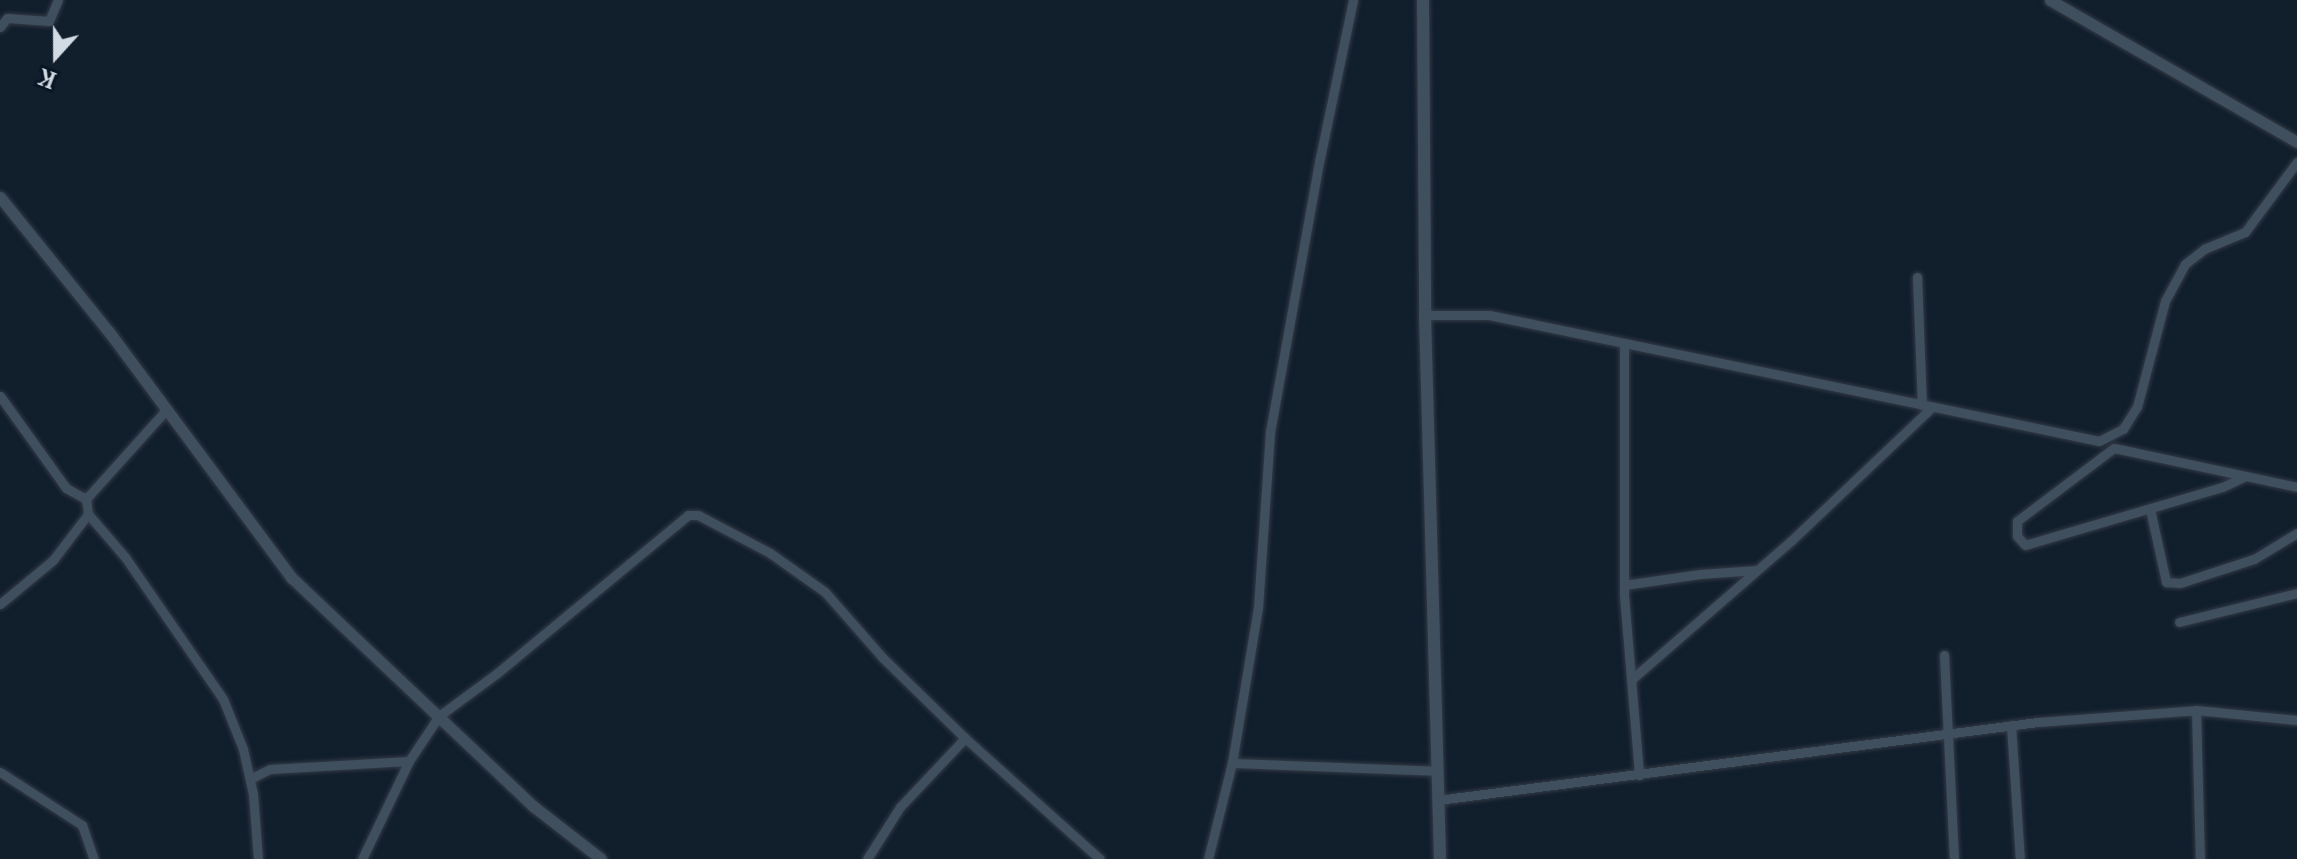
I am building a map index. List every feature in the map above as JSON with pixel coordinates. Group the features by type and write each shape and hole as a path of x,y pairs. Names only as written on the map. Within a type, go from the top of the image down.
{"main road":[{"path":"1423,0 1425,315 1440,859"}],"street":[{"path":"2,20 49,21 58,0"},
{"path":"1208,859 1232,763 1258,608 1270,432 1320,158 1353,0"},
{"path":"2050,0 2297,142"},
{"path":"1425,315 1489,315 2099,441 2117,434 2137,407 2165,301 2185,264 2204,249 2245,232 2297,162"},
{"path":"0,197 109,332 292,578 533,806 601,859"},
{"path":"1632,679 1876,464 1927,406 1917,277"},
{"path":"1624,343 1624,585 1639,775"},
{"path":"0,396 66,488 86,499"},
{"path":"166,410 86,499 88,514 125,557 223,699 243,749 250,779 258,859"},
{"path":"2246,476 2150,509 2025,545 2017,536 2017,521 2114,448 2246,476 2297,487"},
{"path":"2150,509 2166,582 2180,583 2254,559 2297,533"},
{"path":"0,604 53,560 88,514"},
{"path":"362,859 409,761 439,716 496,674 688,515 698,515 770,553 825,592 883,658 965,738 1100,859"},
{"path":"1624,585 1700,574 1757,570"},
{"path":"2179,622 2297,593"},
{"path":"1944,655 1954,859"},
{"path":"1438,800 2011,725 2196,710 2297,720"},
{"path":"2196,710 2200,859"},
{"path":"2011,725 2020,859"},
{"path":"867,859 900,807 965,738"},
{"path":"250,779 270,769 409,761"},
{"path":"1232,763 1437,771"},
{"path":"0,772 82,825 94,859"}]}
